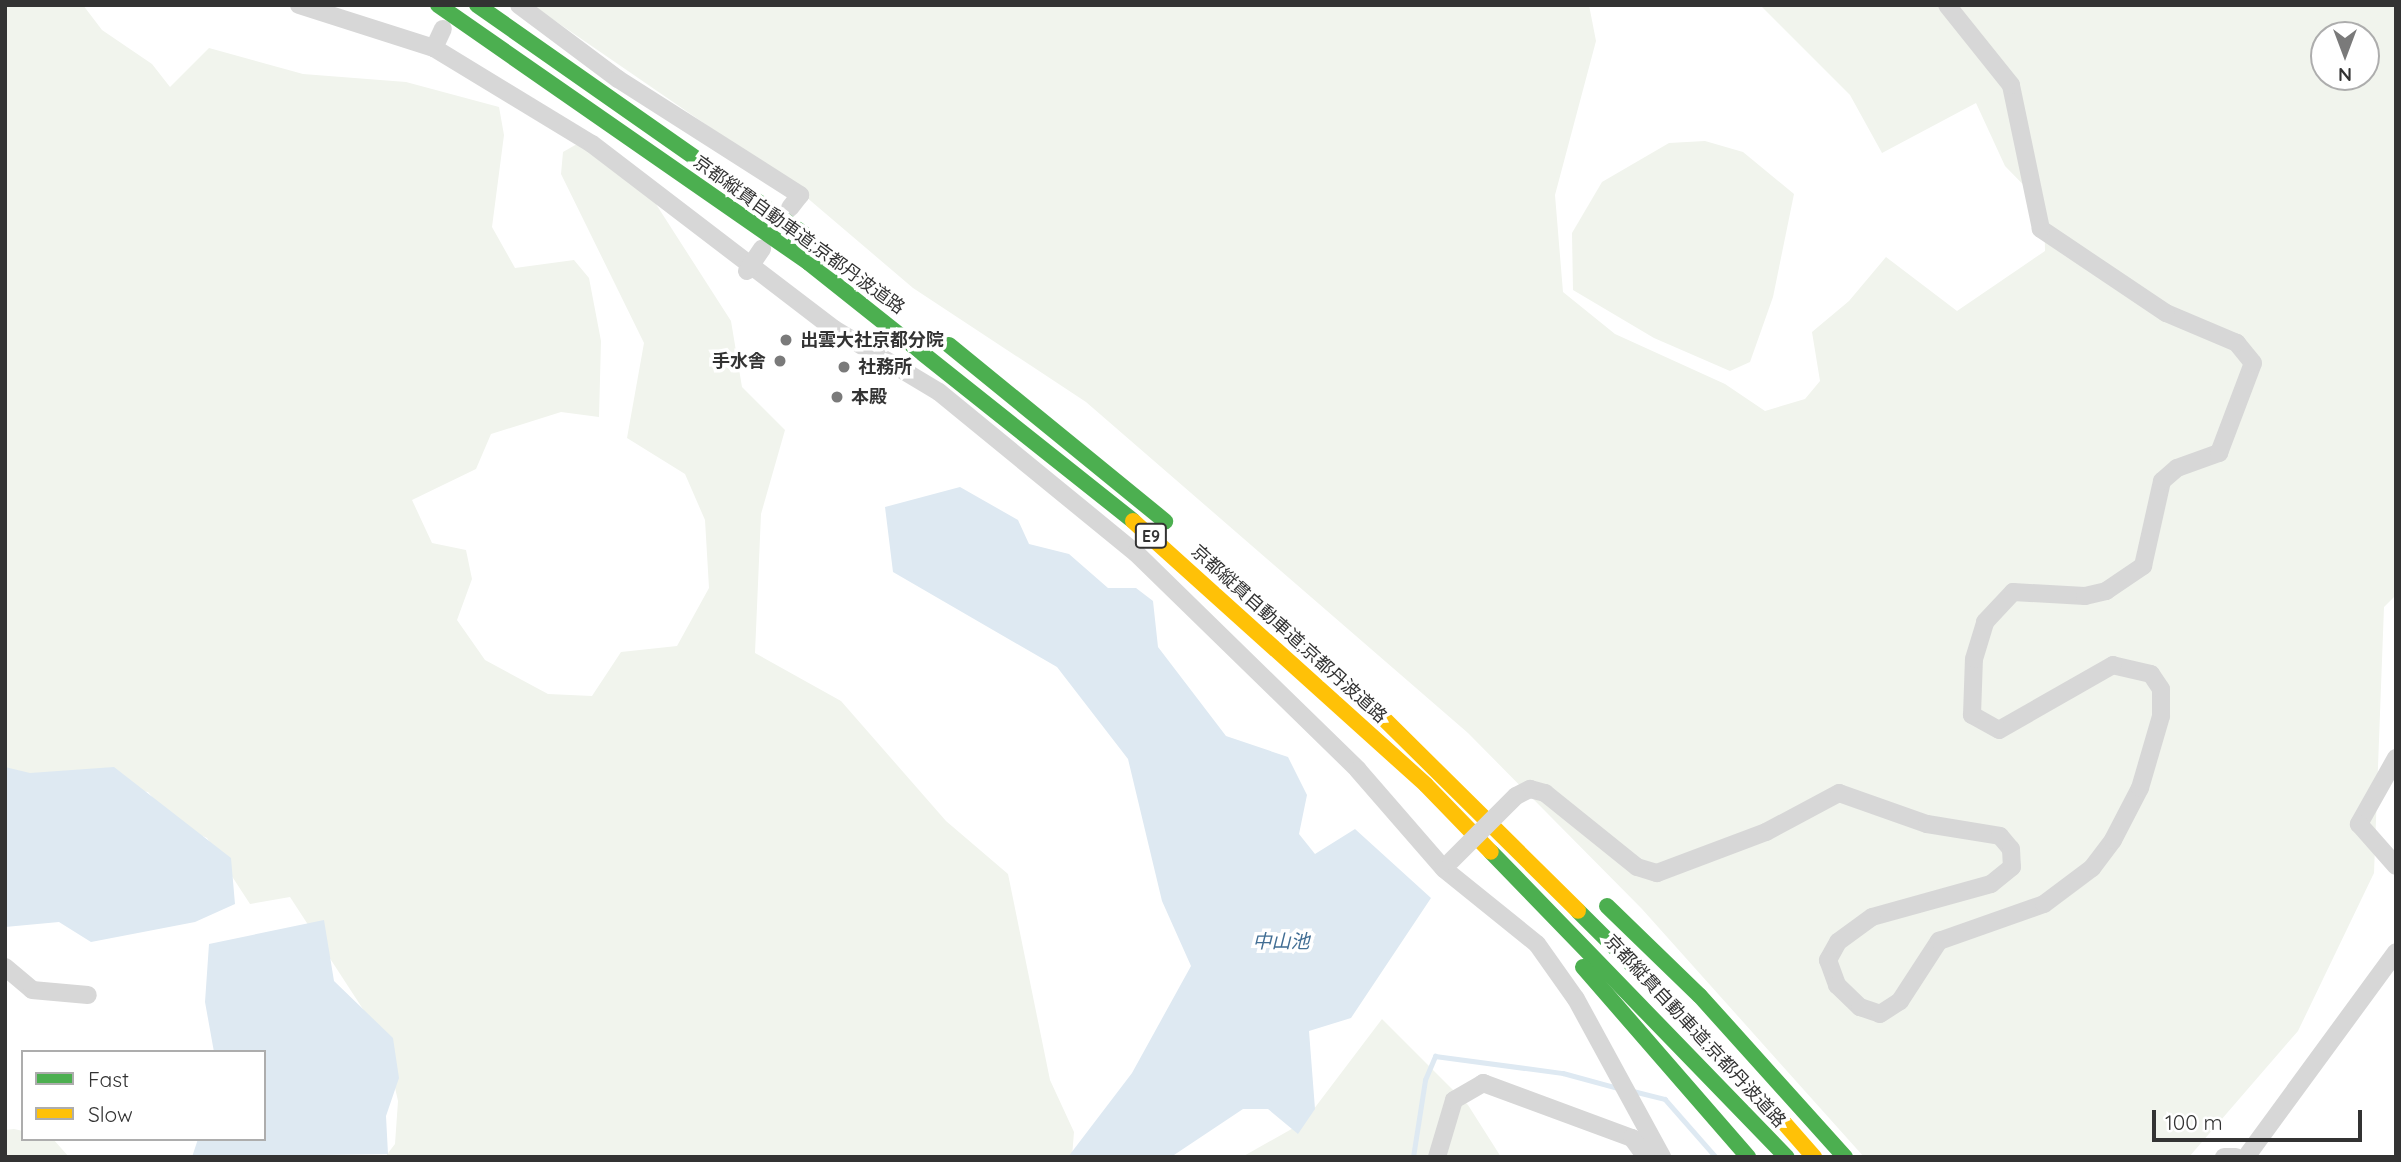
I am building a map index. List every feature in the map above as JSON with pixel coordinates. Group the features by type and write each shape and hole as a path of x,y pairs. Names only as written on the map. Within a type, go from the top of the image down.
{"highway":[{"name":"京都縦貫自動車道;京都丹波道路","path":"438,5 787,247 963,381 1325,691 1574,931 1787,1157"},
{"name":"京都縦貫自動車道;京都丹波道路","path":"477,5 822,247"},
{"name":"京都縦貫自動車道;京都丹波道路","path":"931,330 1182,536"},
{"name":"京都縦貫自動車道;京都丹波道路","path":"1351,687 1469,798 1705,1038"},
{"path":"1325,691 1525,899 1748,1157"},
{"path":"1469,798 1542,849"},
{"path":"1592,892 1700,996 1845,1157"},
{"name":"京都縦貫自動車道;京都丹波道路","path":"1767,1104 1814,1157"}],"street":[{"path":"299,5 434,48 592,144 749,269 834,329 939,393 1136,553 1358,770 1448,865 1537,944 1576,999 1662,1157"},
{"path":"519,5 618,79 800,195 790,208"},
{"path":"1448,865 1516,796 1530,789 1545,793 1637,867 1657,873 1766,832 1839,793 1927,824 2000,836 2011,849 2012,867 1991,884 1872,917 1838,942 1828,960 1838,985 1860,1007 1880,1014 1900,1001 1939,941 2044,904 2092,868 2113,840 2140,788 2161,716 2161,689 2151,674 2113,665 1999,730 1972,715 1974,659 1985,622 2013,592 2085,596 2106,592 2143,566 2162,481 2219,453 2253,363 2238,343 2166,313 2041,229 2011,85 1947,5"},
{"path":"434,48 443,29"},
{"path":"749,269 762,249"},
{"path":"2394,856 2359,824 2396,758"},
{"path":"2246,1157 2396,952"},
{"path":"5,967 32,990 88,995"},
{"path":"1437,1157 1454,1100 1483,1083 1632,1138 1646,1157"},
{"path":"2224,1157 2235,1157"}],"shaded area":[{"path":"5,5 83,5 102,30 152,64 170,87 209,48 303,74 406,82 499,107 504,135 492,227 515,268 574,260 589,278 601,341 599,417 561,412 491,434 476,469 412,500 432,543 466,550 472,579 457,620 485,660 548,694 592,696 621,652 677,646 709,588 705,520 685,474 627,438 644,343 561,174 563,152 577,144 645,187 731,321 742,387 785,430 761,514 755,653 841,701 946,821 1008,874 1050,1080 1074,1132 1072,1157 385,1157 395,1144 398,1101 385,1043 290,897 250,904 207,838 175,824 148,792 5,770"},
{"path":"532,5 1589,5 1596,41 1555,195 1563,292 1615,334 1725,384 1765,411 1805,399 1820,381 1812,332 1849,301 1886,257 1957,311 2045,251 2044,206 2005,166 1976,103 1882,153 1850,95 1760,5 2396,5 2396,595 2384,607 2374,873 2298,1031 2189,1157 1864,1157 1642,909 1468,733 1086,402 913,288 785,179"},
{"path":"1705,141 1743,152 1794,194 1773,297 1750,362 1730,371 1654,338 1573,290 1572,233 1602,182 1669,143"},
{"path":"1382,1019 1468,1105 1501,1157 1242,1157 1304,1122"},
{"path":"5,1130 21,1131 21,1141 55,1141 69,1157 5,1157"}],"water":[{"name":"中山池","path":"960,487 1018,520 1029,544 1069,554 1108,588 1136,588 1153,601 1158,647 1226,736 1288,757 1307,795 1299,834 1315,854 1355,829 1431,898 1351,1018 1309,1031 1315,1109 1298,1134 1268,1109 1243,1109 1171,1157 1068,1157 1132,1073 1191,966 1162,901 1128,759 1057,667 893,572 885,507"},
{"path":"5,767 30,773 114,767 231,858 235,904 195,922 91,942 59,922 5,927"},
{"path":"324,920 334,981 393,1038 399,1078 386,1116 388,1154 192,1157 197,1141 266,1141 266,1050 214,1050 205,1002 209,944"}],"waterway":[{"path":"1413,1157 1425,1080 1435,1056 1563,1073 1618,1088"},
{"path":"1633,1091 1665,1099 1716,1157"}],"traffic: fast":[{"path":"438,5 809,263 1133,521"},
{"path":"477,5 804,234"},
{"path":"949,345 1165,521"},
{"path":"1491,852 1787,1157"},
{"path":"1607,906 1700,996 1845,1157"},
{"path":"1578,911 1694,1026"},
{"path":"1583,967 1748,1157"}],"traffic: slow":[{"path":"1133,521 1426,785 1491,852"},
{"path":"1369,704 1578,911"},
{"path":"1778,1116 1814,1157"}],"place":[{"name":"出雲大社京都分院","path":"786,340"},
{"name":"手水舎","path":"780,361"},
{"name":"社務所","path":"844,367"},
{"name":"本殿","path":"837,397"}]}
